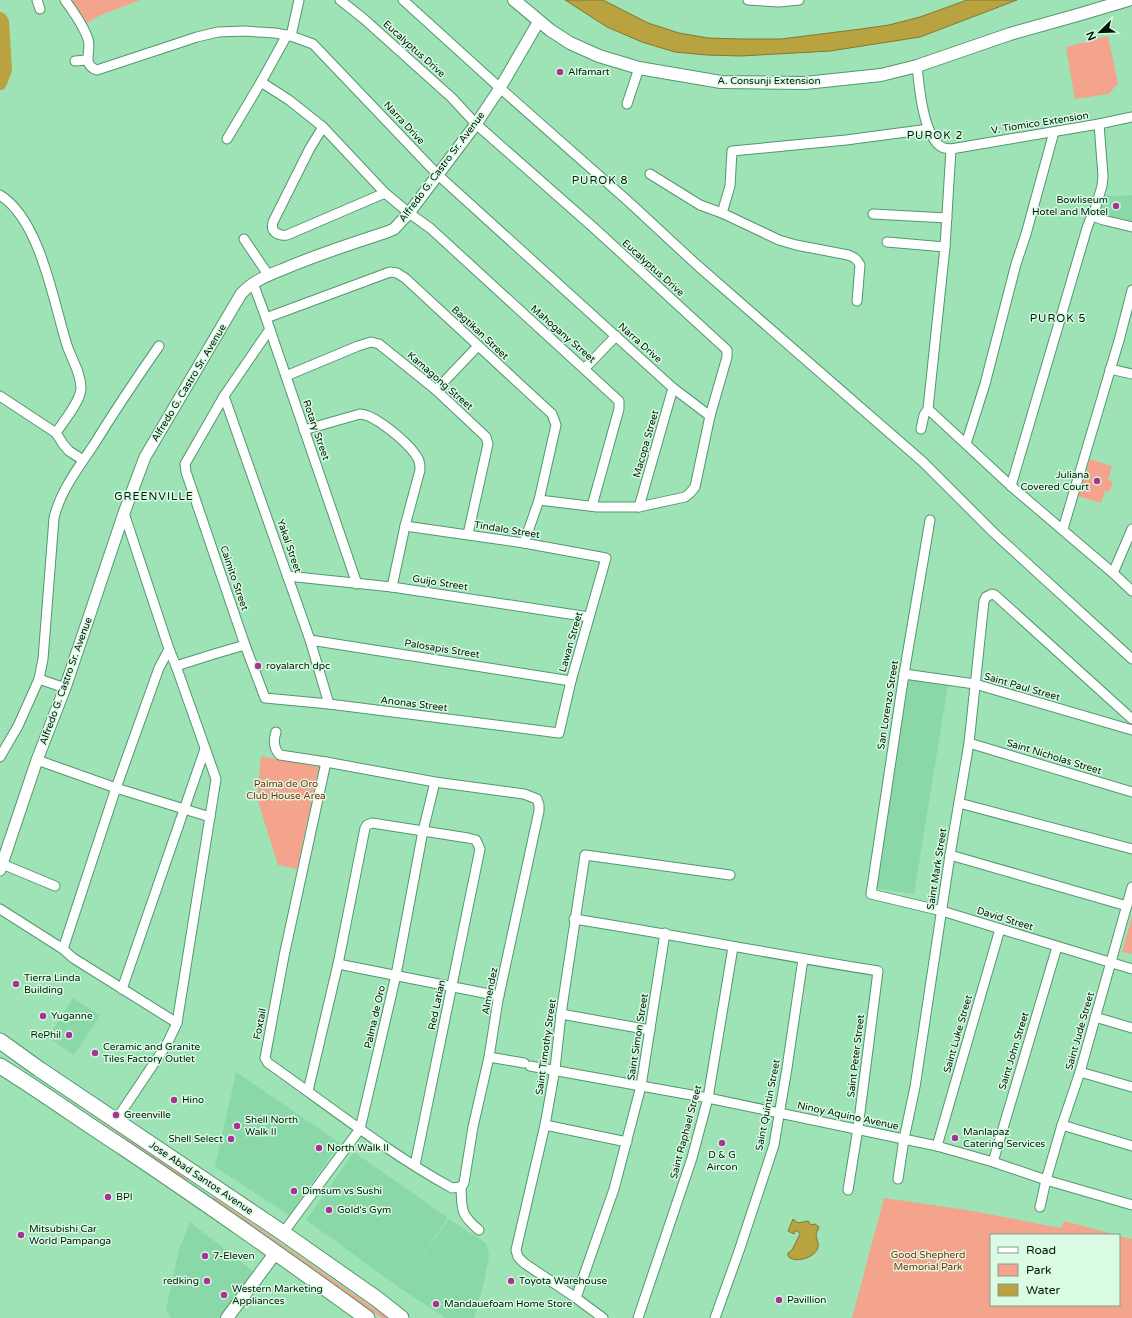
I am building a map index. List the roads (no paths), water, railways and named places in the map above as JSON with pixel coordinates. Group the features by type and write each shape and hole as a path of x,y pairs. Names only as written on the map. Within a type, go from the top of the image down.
{"highway":[{"name":"Jose Abad Santos Avenue","path":"0,1041 39,1069 283,1233 377,1299 400,1318"},
{"name":"Jose Abad Santos Avenue","path":"0,1066 189,1191 367,1318"},
{"path":"189,1191 196,1174"},
{"path":"206,1204 216,1188"}],"main road":[{"name":"A. Consunji Extension","path":"514,0 550,30 570,43 599,56 639,68 721,82 805,83 881,75 917,66 1010,34 1128,0"},
{"path":"227,1318 276,1252"}],"street":[{"path":"37,0 40,9"},
{"path":"65,0 89,40 87,60 75,61"},
{"path":"227,139 289,36 299,0"},
{"name":"Eucalyptus Drive","path":"340,0 364,19 452,98 476,124 727,350 727,357 710,416 695,487 690,493 685,496 639,507 592,506 539,500"},
{"path":"403,0 629,202 697,265 923,462 994,533 1132,660"},
{"path":"748,0 799,0"},
{"name":"Alfredo G. Castro Sr. Avenue","path":"1,867 37,760 65,688 124,513 145,457 241,294 253,283 307,259 394,229 409,213 476,124 500,88 539,21"},
{"name":"Narra Drive","path":"87,60 89,65 97,70 197,37 218,32 264,32 289,36 316,47 438,175 673,388 710,416"},
{"path":"917,66 920,96 929,129 938,145 951,149 945,247 928,409 924,415 921,429"},
{"path":"627,104 639,68"},
{"name":"Mahogany Street","path":"261,82 289,100 323,127 385,193 430,228 534,324 585,368 619,401 619,409 592,506"},
{"name":"V. Tiomico Extension","path":"951,149 1132,117"},
{"path":"1012,486 1087,228 1093,216 1102,186 1099,124"},
{"path":"323,127 310,148 273,222 272,226 274,231 278,235 288,236 385,193"},
{"path":"722,213 730,186 733,150 846,140 929,129"},
{"path":"966,444 985,384 1016,264 1026,234 1054,132"},
{"path":"650,174 700,205 722,213 779,240 853,257 858,261 860,266 857,301"},
{"path":"0,195 12,203 17,209 32,236 51,287 66,344 79,379 81,388 80,397 56,433"},
{"path":"873,214 947,218"},
{"path":"1093,216 1132,227"},
{"path":"244,239 269,276"},
{"path":"887,242 945,247"},
{"name":"Bagtikan Street","path":"266,318 393,272 398,273 405,278 552,414 554,418 556,425 539,500 524,543"},
{"name":"Rotary Street","path":"253,283 357,584"},
{"path":"1063,529 1120,338 1132,290"},
{"path":"224,396 270,329"},
{"path":"585,368 616,336"},
{"name":"Kamagong Street","path":"286,376 340,353 371,342 379,344 436,390 486,437 488,444 468,534"},
{"path":"0,757 18,726 39,679 43,659 54,518 57,507 62,495 83,460 159,346"},
{"path":"436,390 478,346"},
{"path":"1110,369 1132,374"},
{"name":"Macopa Street","path":"639,507 673,388"},
{"path":"0,396 56,433 69,451 83,460"},
{"name":"Caimito Street","path":"224,396 185,464 186,472 245,645 265,698"},
{"name":"Yakal Street","path":"224,396 310,640 329,704"},
{"path":"928,409 1012,486 1063,529 1132,591"},
{"path":"304,430 360,414 370,416 394,433 414,453 420,464 420,470 405,526 392,587"},
{"path":"116,1120 168,1044 177,1023 216,780 169,649 124,513"},
{"name":"San Lorenzo Street","path":"871,894 904,674 930,520"},
{"name":"Tindalo Street","path":"405,526 468,534 606,558"},
{"path":"1113,573 1132,529"},
{"name":"Lawan Street","path":"559,733 571,681 606,558"},
{"name":"Guijo Street","path":"288,576 392,587 589,617"},
{"name":"Saint Mark Street","path":"898,1179 904,1139 915,1087 950,855 969,743 984,601 989,594 995,595 1132,719"},
{"name":"Palosapis Street","path":"310,640 571,681"},
{"path":"176,666 245,645"},
{"path":"63,949 116,788 159,668 169,649"},
{"name":"Saint Paul Street","path":"904,674 975,684 1132,730"},
{"path":"39,679 65,688"},
{"name":"Anonas Street","path":"265,698 329,704 559,733"},
{"path":"276,732 274,737 274,747 280,755 435,782"},
{"name":"Saint Nicholas Street","path":"969,743 1132,792"},
{"path":"122,989 184,809 197,776 205,749"},
{"path":"37,760 116,788 210,817"},
{"name":"Foxtail","path":"326,762 284,956 265,1058 268,1063 360,1129 452,1188 461,1187"},
{"name":"Almendez","path":"435,782 524,794 537,799 539,811 499,996 489,1057 473,1127 464,1183 461,1187"},
{"name":"Palma de Oro","path":"283,1233 360,1129 396,975 423,831 435,782"},
{"path":"959,803 1132,849"},
{"path":"308,1091 338,964 365,828 367,825 372,823 423,831"},
{"name":"Red Latian","path":"415,1165 480,849 476,840 423,831"},
{"name":"Saint Timothy Street","path":"576,1298 518,1257 516,1250 517,1240 545,1125 555,1069 574,919 585,855 730,875"},
{"path":"950,855 1127,906"},
{"path":"1,867 55,886"},
{"name":"Saint Jude Street","path":"1040,1207 1046,1180 1062,1125 1080,1072 1132,887"},
{"name":"David Street","path":"871,894 942,911 1132,969"},
{"path":"0,909 63,949 73,958 177,1023"},
{"path":"574,919 665,933 803,959"},
{"name":"Saint Luke Street","path":"937,1146 1000,929"},
{"name":"Saint Simon Street","path":"576,1298 612,1196 641,1086 665,933"},
{"name":"Saint Raphael Street","path":"638,1318 692,1158 708,1098 733,947"},
{"name":"Saint John Street","path":"993,1162 1057,947"},
{"name":"Saint Peter Street","path":"803,959 878,971 858,1128 848,1190"},
{"name":"Saint Quintin Street","path":"715,1318 774,1145 803,959"},
{"path":"338,964 499,996"},
{"path":"561,1014 650,1030"},
{"path":"1095,1017 1132,1028"},
{"name":"Ninoy Aquino Avenue","path":"489,1057 779,1112 937,1146 1132,1205"},
{"path":"1080,1072 1132,1087"},
{"path":"545,1125 627,1142"},
{"path":"1062,1125 1132,1146"},
{"path":"461,1187 463,1214 478,1230"},
{"path":"576,1298 603,1318"}],"water":[{"path":"565,0 603,0 648,23 679,33 708,38 781,39 889,25 920,17 967,0 1017,0 920,37 830,51 741,56 675,52 642,42 607,27"},
{"path":"793,1219 798,1223 808,1221 811,1225 815,1224 819,1227 816,1234 818,1247 816,1251 809,1257 800,1260 795,1260 788,1256 788,1253 792,1250 800,1234 798,1231 795,1231 794,1234 788,1231"}],"waterway":[{"path":"0,19 2,22 5,70 0,83"}],"place":[{"name":"Alfamart","path":"560,72"},
{"name":"Bowliseum Hotel and Motel","path":"1116,206"},
{"name":"Juliana Covered Court","path":"1097,481"},
{"name":"royalarch dpc","path":"258,666"},
{"name":"Tierra Linda Building","path":"16,984"},
{"name":"Yuganne","path":"43,1016"},
{"name":"RePhil","path":"69,1035"},
{"name":"Ceramic and Granite Tiles Factory Outlet","path":"95,1053"},
{"name":"Hino","path":"174,1100"},
{"name":"Greenville","path":"116,1115"},
{"name":"Shell North Walk II","path":"237,1126"},
{"name":"Manlapaz Catering Services","path":"955,1138"},
{"name":"Shell Select","path":"231,1139"},
{"name":"D & G Aircon","path":"722,1143"},
{"name":"North Walk II","path":"319,1148"},
{"name":"Dimsum vs Sushi","path":"294,1191"},
{"name":"BPI","path":"108,1197"},
{"name":"Gold's Gym","path":"329,1210"},
{"name":"Mitsubishi Car World Pampanga","path":"21,1235"},
{"name":"7-Eleven","path":"205,1256"},
{"name":"redking","path":"207,1281"},
{"name":"Toyota Warehouse","path":"511,1281"},
{"name":"Western Marketing Appliances","path":"224,1295"},
{"name":"Pavillion","path":"779,1300"},
{"name":"Mandauefoam Home Store","path":"436,1304"}],"district":[{"name":"PUROK 2","path":"935,135"},
{"name":"PUROK 8","path":"600,180"},
{"name":"PUROK 5","path":"1058,318"},
{"name":"GREENVILLE","path":"154,496"}],"park label":[{"name":"Palma de Oro Club House Area","path":"286,790"},
{"name":"Good Shepherd Memorial Park","path":"928,1260"}]}
